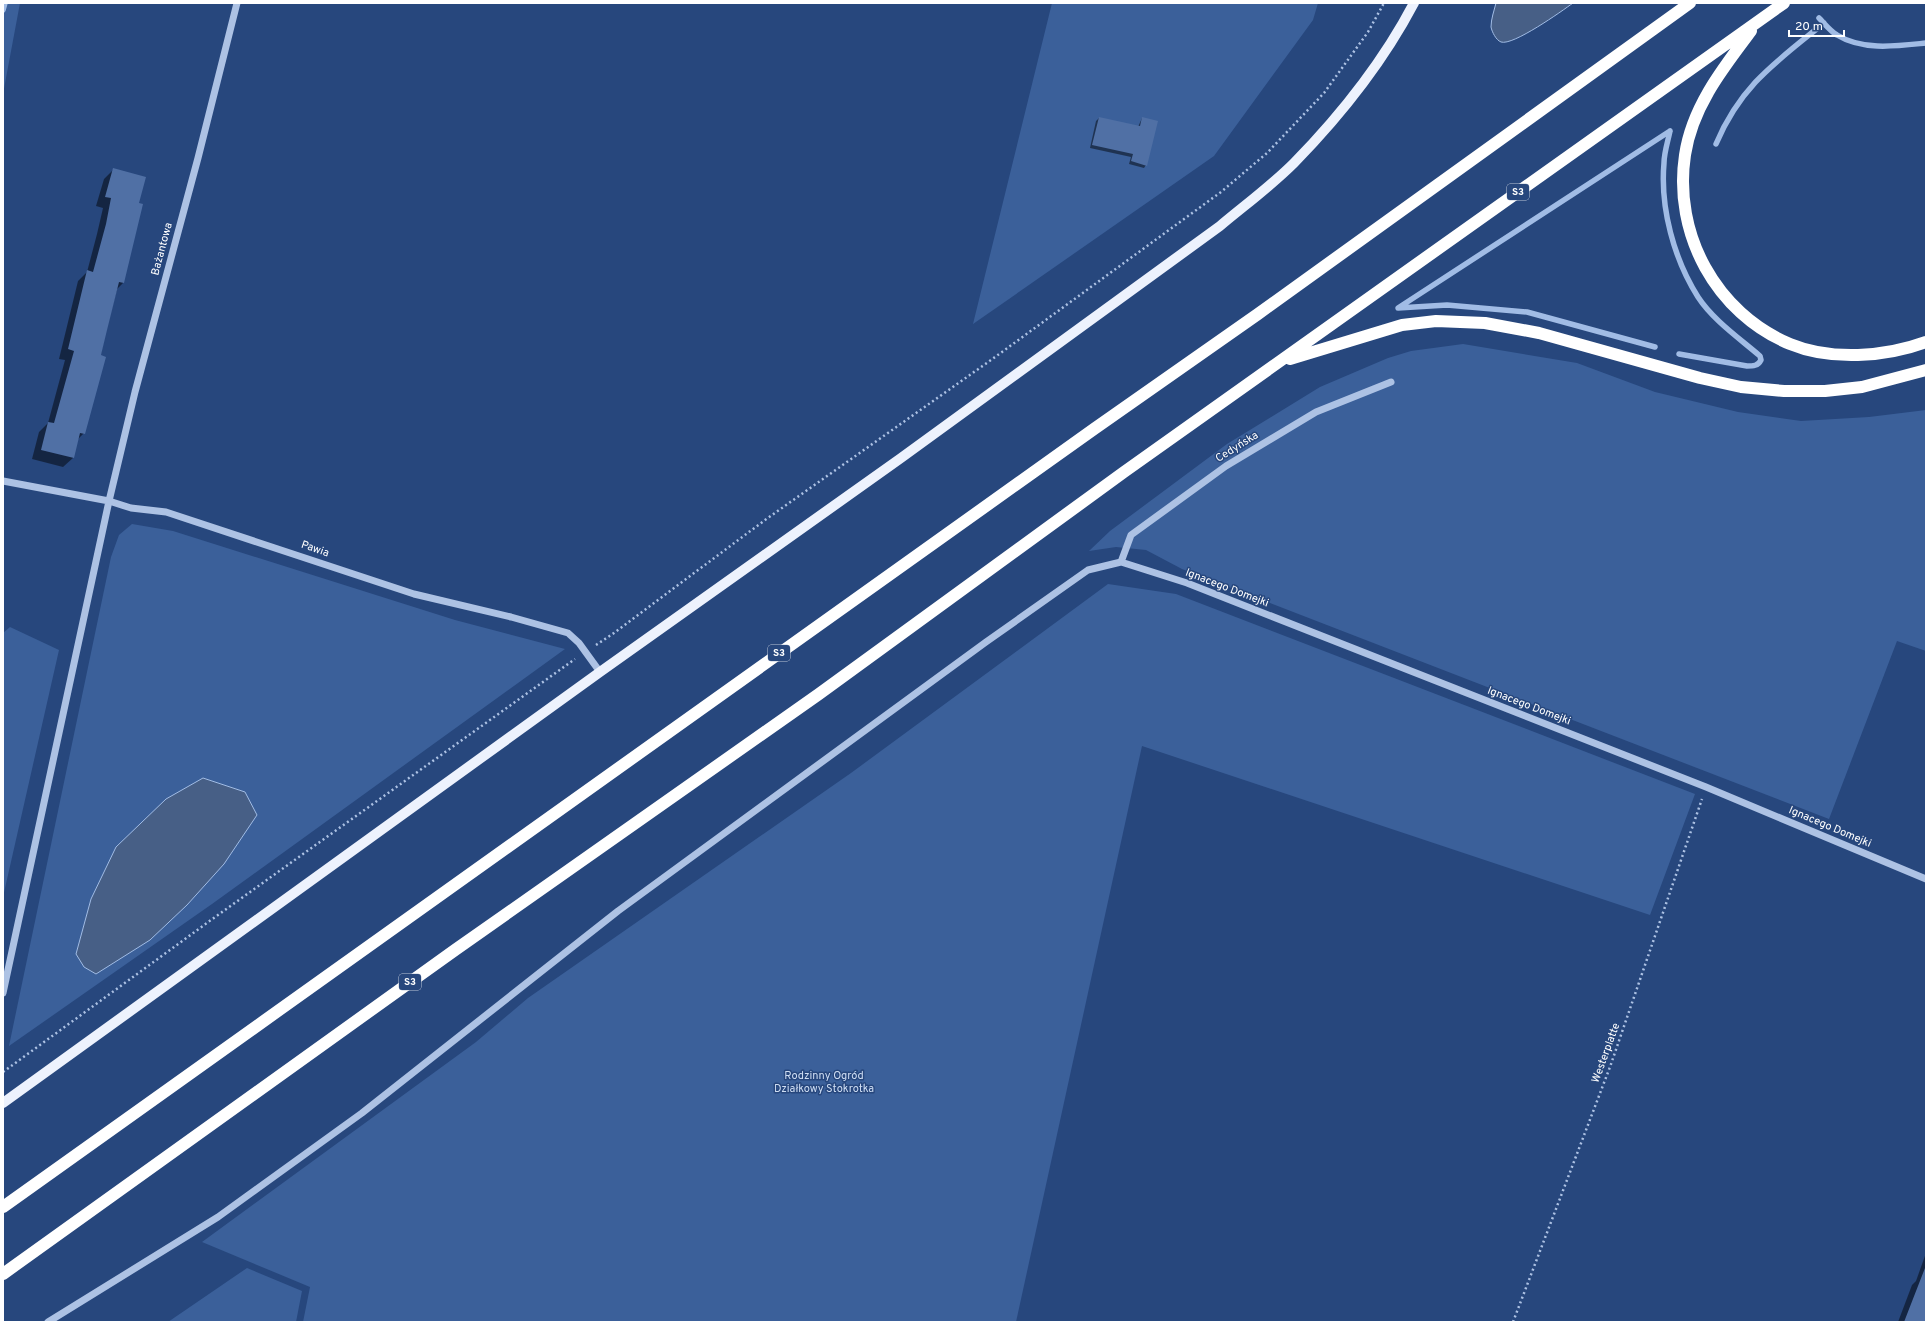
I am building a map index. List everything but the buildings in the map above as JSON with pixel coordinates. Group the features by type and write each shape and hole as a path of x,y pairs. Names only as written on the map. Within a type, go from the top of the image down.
{"highway":[{"name":"S3","path":"3,1207 1081,438 1258,314 1690,3"},
{"name":"S3","path":"3,1274 448,954 819,694 1124,472 1784,3"},
{"path":"1758,22 1714,79 1690,131 1685,156 1684,188 1687,221 1697,253 1714,284 1736,310 1763,331 1791,345 1814,351 1854,355 1873,355 1908,349 1926,342"},
{"path":"1279,363 1402,326 1436,321 1485,322 1540,333 1700,378 1741,387 1784,391 1824,391 1862,387 1926,370"}],"main road":[{"path":"3,1103 600,672 901,458 1220,226 1293,164 1326,129 1354,94 1388,47 1414,3"}],"street":[{"name":"Bażantowa","path":"3,993 109,501 135,392 198,158 237,3"},
{"name":"Cedyńska","path":"1121,562 1131,535 1226,466 1316,412 1391,382"},
{"name":"Pawia","path":"3,481 109,501 131,508 166,512 414,594 511,617 568,633 579,643 600,672"},
{"name":"Ignacego Domejki","path":"1121,562 1187,583 1706,787 1926,878"},
{"path":"48,1322 231,1208 362,1113 618,911 986,642 1088,570 1121,562"}],"path":[{"path":"3,1072 211,920 585,652 614,633 765,520 984,365 1221,192 1267,153 1324,93 1368,32 1384,3"},
{"name":"Westerplatte","path":"1513,1322 1610,1067 1706,787"}],"green space":[{"path":"3,3 20,3 3,94"},
{"path":"1052,3 1318,3 1313,20 1214,156 973,324"},
{"path":"1463,344 1577,363 1655,392 1738,412 1801,421 1869,417 1926,410 1926,651 1897,641 1829,819 1182,569 1146,550 1116,547 1089,551 1110,531 1227,444 1320,387 1388,358 1411,351"},
{"path":"132,524 173,531 455,620 565,649 212,904 9,1046 111,557 119,535"},
{"name":"Rodzinny Ogród Działkowy Stokrotka","path":"1108,584 1176,594 1695,794 1650,915 1142,746 1016,1322 303,1322 310,1287 202,1242 476,1042 528,998 851,773"},
{"path":"10,627 59,650 3,897 3,633"},
{"path":"247,1268 302,1291 296,1322 168,1322"}],"shaded area":[{"path":"1496,3 1573,3 1526,34 1507,42 1501,42 1494,36 1491,27"},
{"path":"203,778 245,792 257,815 224,864 187,905 150,940 96,974 84,967 76,954 91,899 116,847 166,799"}],"waterway":[{"path":"3,10 5,3"},
{"path":"1819,18 1834,33 1847,40 1858,43 1880,46 1926,43"},
{"path":"1716,144 1726,123 1737,106 1761,76 1790,50 1824,23"},
{"path":"1670,131 1664,159 1664,198 1670,233 1682,266 1689,282 1704,305 1727,328 1760,356 1761,360 1757,365 1747,366 1679,354"},
{"path":"1655,347 1527,312 1447,305 1398,308 1670,131"}]}
